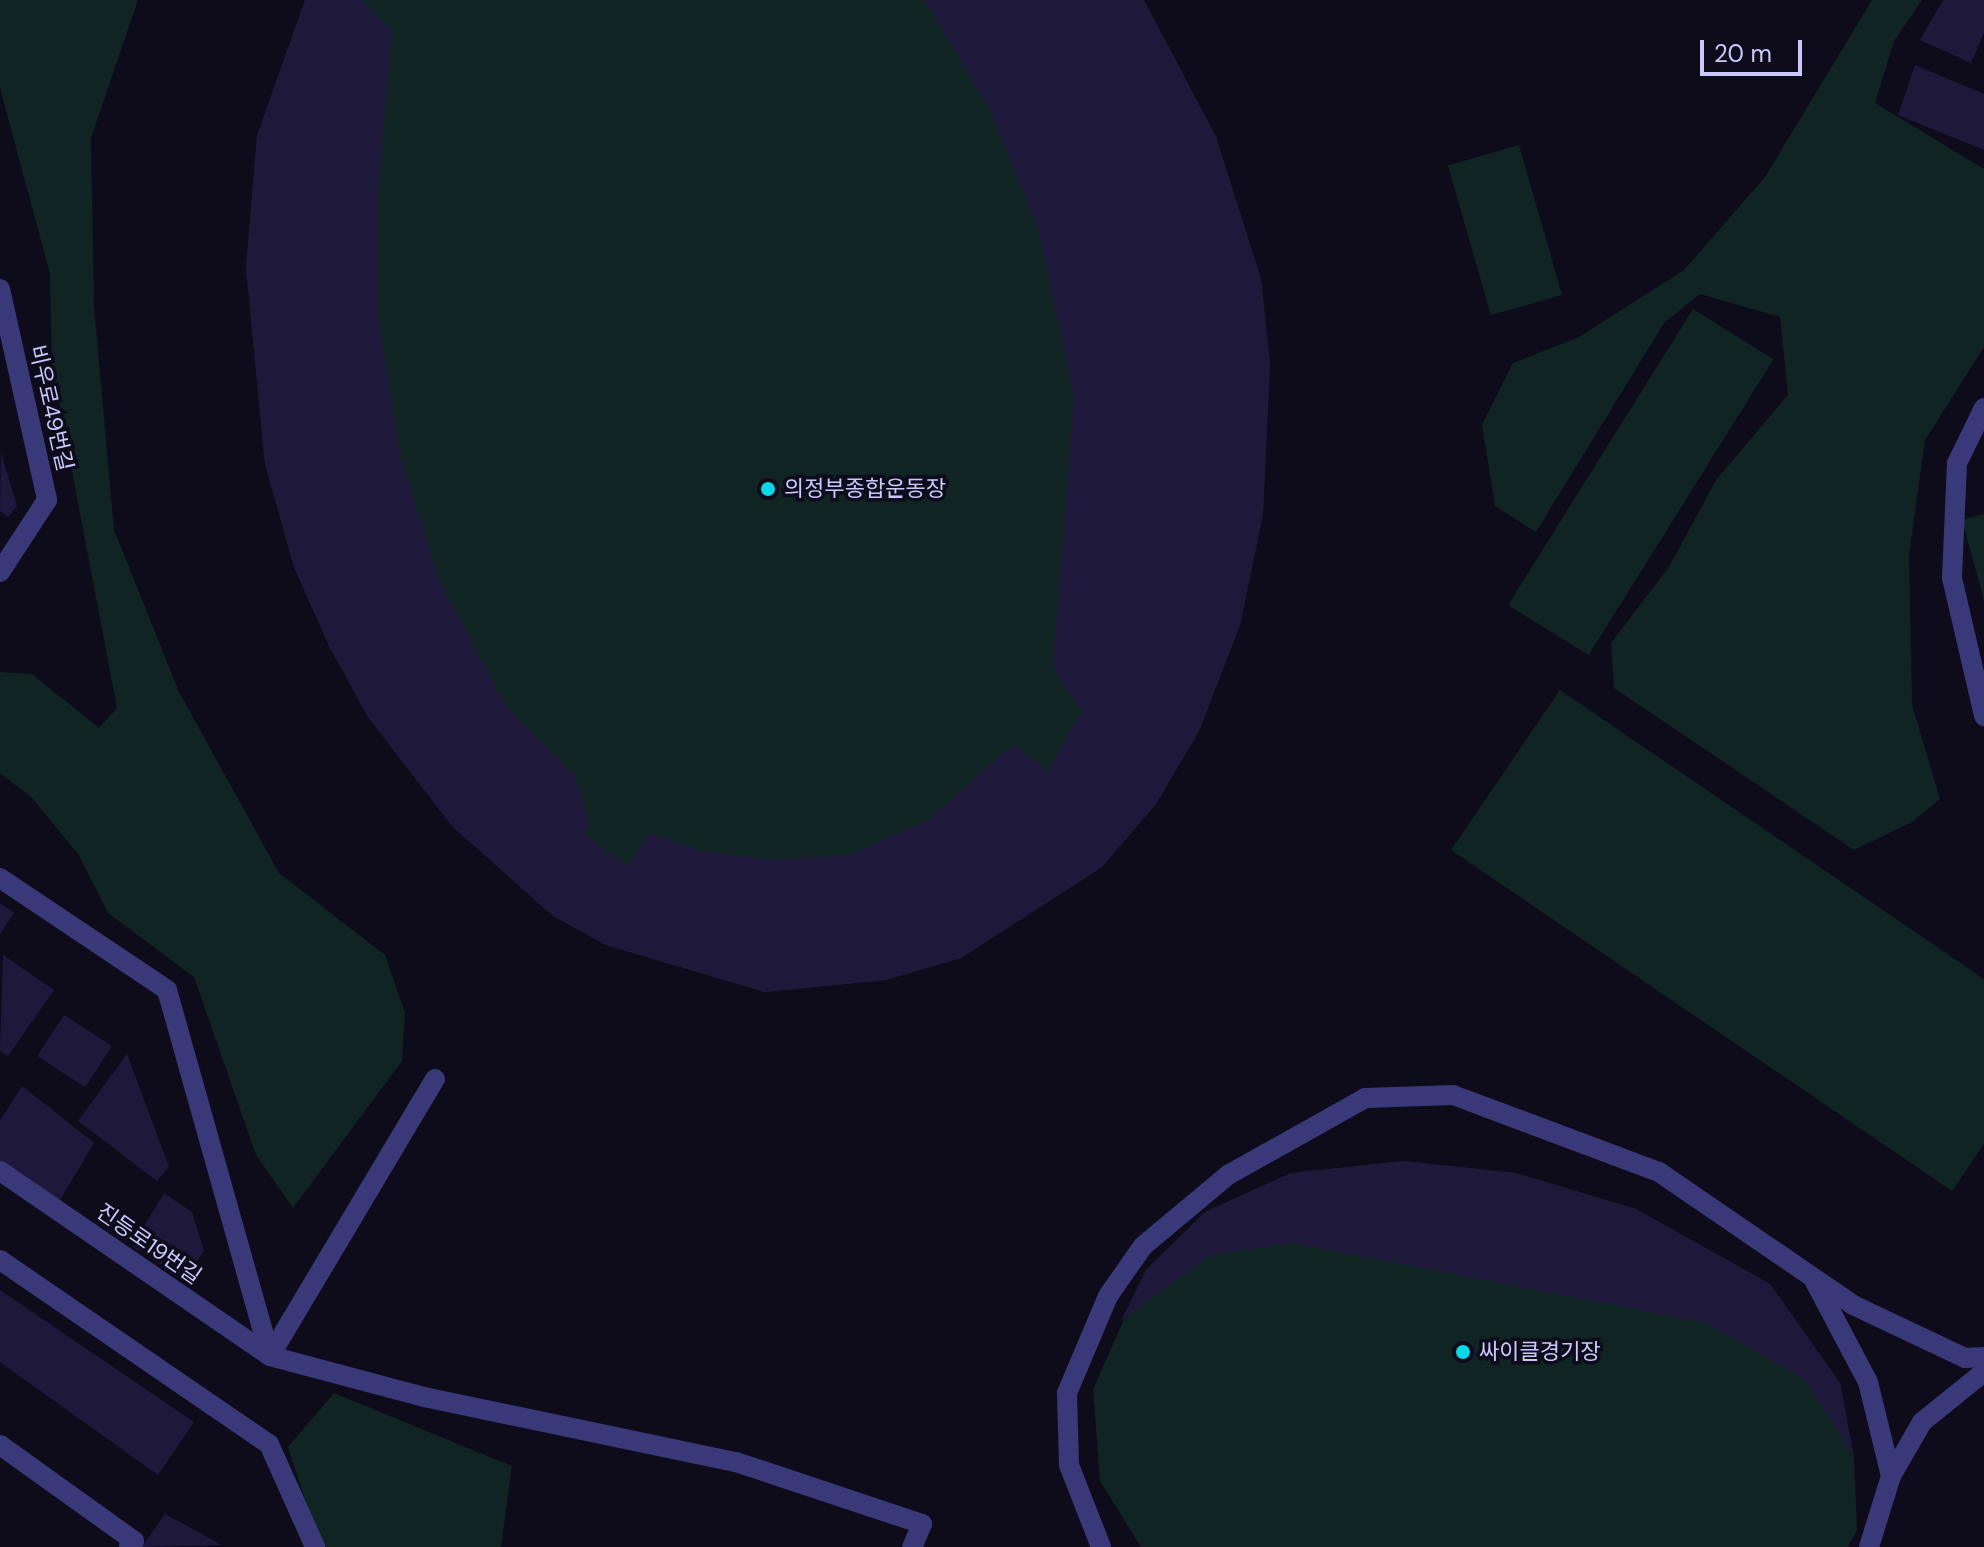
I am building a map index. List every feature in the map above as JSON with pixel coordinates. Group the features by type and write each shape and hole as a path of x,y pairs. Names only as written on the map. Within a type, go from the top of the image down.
{"street":[{"name":"비우로49번길","path":"0,289 47,500 0,572"},
{"path":"1984,408 1957,463 1952,578 1984,716"},
{"path":"0,878 167,990 270,1356"},
{"path":"270,1356 435,1079"},
{"path":"1101,1547 1069,1465 1067,1393 1108,1296 1143,1246 1228,1175 1365,1098 1453,1095 1659,1172 1807,1270 1853,1305 1965,1358 1984,1357"},
{"name":"진등로19번길","path":"0,1171 270,1356 424,1397 736,1462 922,1524 912,1547"},
{"path":"0,1260 269,1444 315,1547"},
{"path":"1807,1270 1868,1382 1891,1476"},
{"path":"1869,1547 1891,1476 1922,1422 1984,1372"},
{"path":"0,1445 134,1541 129,1547"}],"green space":[{"path":"0,0 138,0 91,138 94,306 114,530 179,692 279,873 385,955 405,1013 402,1061 293,1208 256,1155 194,977 108,913 78,854 32,798 0,773 0,672 32,674 99,728 117,708 52,366 50,274 0,88"},
{"name":"의정부종합운동장","path":"305,0 1144,0 1216,137 1261,279 1270,364 1263,514 1240,625 1199,731 1156,804 1102,867 961,958 886,980 765,992 606,945 553,916 452,826 368,717 329,646 294,567 265,464 246,268 257,136"},
{"path":"1872,0 1922,0 1894,41 1875,103 1984,169 1984,347 1925,440 1909,555 1912,705 1940,799 1912,822 1854,850 1614,688 1611,643 1669,567 1716,480 1788,395 1780,317 1700,294 1664,323 1536,532 1495,506 1482,425 1513,363 1579,337 1684,270 1765,177"},
{"path":"1519,145 1562,295 1491,315 1448,165"},
{"path":"1693,309 1774,359 1589,655 1508,605"},
{"path":"1984,514 1984,600 1962,520"},
{"path":"1560,690 1984,979 1984,1144 1952,1191 1451,850"},
{"name":"싸이클경기장","path":"1403,1161 1516,1173 1636,1209 1770,1284 1840,1383 1854,1457 1857,1530 1848,1547 1141,1547 1100,1481 1093,1389 1146,1270 1205,1212 1291,1173"},
{"path":"334,1393 512,1466 501,1547 320,1547 288,1447"}],"building":[{"path":"305,0 362,0 392,32 378,194 378,318 401,458 439,580 507,708 576,778 589,823 584,835 628,866 649,833 702,851 772,860 850,855 928,820 1013,745 1048,771 1081,712 1053,666 1074,397 1038,228 990,110 925,0 1144,0 1216,137 1261,279 1270,364 1263,514 1240,625 1199,731 1156,804 1102,867 961,958 886,980 765,992 606,945 553,916 452,826 368,717 329,646 294,567 265,464 246,268 257,136"},
{"path":"1943,0 1984,0 1984,33 1971,63 1920,40"},
{"path":"1915,65 1984,94 1984,150 1898,115"},
{"path":"1,453 17,506 8,517 0,511"},
{"path":"0,903 14,913 0,934"},
{"path":"3,955 54,990 8,1056 0,1051"},
{"path":"64,1015 112,1046 85,1087 37,1056"},
{"path":"127,1054 169,1167 157,1181 78,1121"},
{"path":"22,1086 94,1143 60,1200 0,1163 0,1121"},
{"path":"1403,1161 1516,1173 1636,1209 1770,1284 1840,1383 1854,1457 1804,1379 1707,1323 1293,1243 1211,1255 1121,1321 1146,1270 1205,1212 1291,1173"},
{"path":"164,1193 192,1212 204,1251 184,1279 132,1246"},
{"path":"0,1290 194,1422 158,1475 0,1362"},
{"path":"165,1514 222,1545 142,1547"}],"place":[{"name":"의정부종합운동장","path":"768,489"},
{"name":"싸이클경기장","path":"1463,1352"}]}
